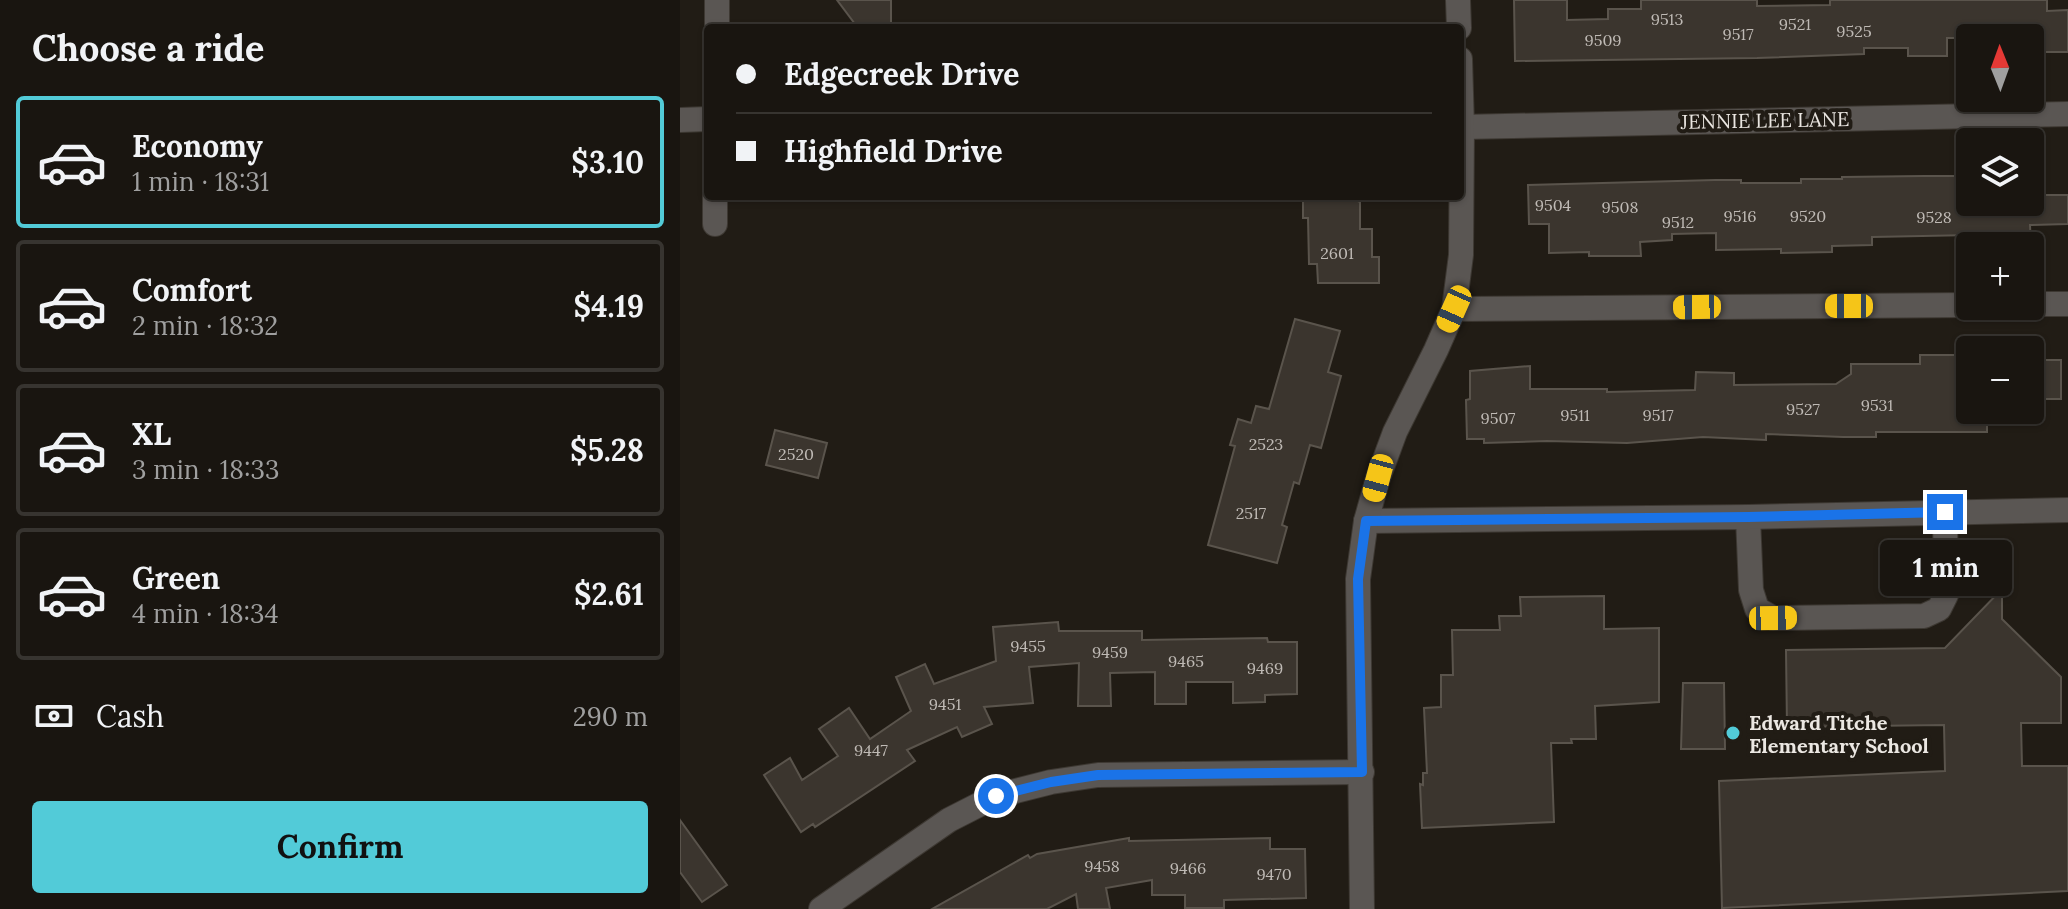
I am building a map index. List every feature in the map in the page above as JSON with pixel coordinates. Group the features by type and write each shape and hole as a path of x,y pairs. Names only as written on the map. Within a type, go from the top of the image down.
{"street":[{"path":"717,0 717,24"},
{"path":"1458,0 1459,24"},
{"name":"JENNIE LEE LANE","path":"1464,127 2068,114"},
{"path":"680,120 704,119"},
{"path":"715,200 715,224"},
{"path":"1362,909 1358,579 1366,521 1395,432 1454,309 1461,255 1461,200"},
{"path":"2044,304 2068,304"},
{"path":"1454,309 1956,305"},
{"path":"1366,521 2068,510"},
{"path":"1748,517 1751,590 1757,609 1773,618 1924,616 1939,609 1946,595 1945,512"},
{"path":"821,909 949,820 996,796 1051,782 1098,775 1362,772"}],"building":[{"path":"837,0 891,0 891,24 855,24"},
{"path":"1514,0 1567,0 1567,20 1608,19 1608,9 1641,9 1641,0 1757,0 1757,6 1830,5 1830,0 2047,0 2047,11 2068,10 2068,52 2044,52 2044,24 1956,24 1956,38 1947,38 1947,56 1908,56 1908,48 1864,48 1864,54 1757,58 1515,61"},
{"path":"1956,176 1956,216 2044,216 2044,195 2068,195 2068,224 2030,225 2030,232 1872,237 1872,245 1832,246 1832,252 1716,250 1716,233 1672,234 1672,240 1640,242 1641,256 1589,256 1589,252 1549,253 1549,224 1529,224 1528,185 1715,180 1801,183 1801,179"},
{"path":"1303,200 1360,202 1360,229 1372,229 1372,257 1379,257 1379,283 1318,283 1317,264 1309,264 1308,218 1303,218"},
{"path":"1295,319 1340,331 1328,372 1341,376 1321,448 1310,445 1299,484 1294,482 1282,525 1287,527 1277,563 1208,545 1235,446 1230,445 1238,419 1251,423 1256,406 1269,409"},
{"path":"1920,355 1956,355 1956,424 1987,424 1987,432 1876,432 1876,437 1766,434 1766,440 1703,437 1627,443 1484,443 1484,439 1467,439 1466,400 1470,399 1470,371 1530,366 1530,389 1607,389 1607,392 1695,390 1696,372 1734,373 1734,385 1836,384 1851,374 1851,364 1920,364"},
{"path":"2044,360 2061,360 2061,399 2044,399"},
{"path":"775,430 827,443 818,478 766,465"},
{"path":"2002,589 2002,619 2061,677 2061,723 2021,723 2022,766 2068,766 2068,891 1722,908 1719,781 1945,771 1944,725 1787,727 1786,650 1945,648"},
{"path":"1604,596 1604,629 1659,628 1659,702 1595,706 1596,739 1551,743 1554,822 1422,828 1420,784 1423,785 1423,773 1427,773 1424,708 1441,707 1441,675 1453,675 1452,630 1500,630 1499,616 1521,616 1520,597"},
{"path":"1058,622 1059,631 1142,631 1142,640 1267,638 1268,642 1297,642 1297,694 1265,695 1265,702 1233,703 1233,682 1186,682 1186,704 1155,704 1155,672 1110,673 1111,706 1078,706 1079,663 1029,667 1033,703 984,707 992,724 962,737 957,727 907,750 915,761 815,827 813,824 801,832 764,775 790,758 802,780 838,756 819,729 849,708 870,739 911,711 896,677 925,664 934,684 996,661 993,627"},
{"path":"1683,683 1724,683 1725,749 1681,749"},
{"path":"680,820 727,885 702,902 680,872"},
{"path":"1129,838 1129,841 1270,838 1270,849 1305,849 1306,898 1224,900 1224,908 1185,908 1185,895 1152,895 1152,880 1106,888 1110,909 1078,909 1076,894 1047,909 932,909 1028,855 1030,858 1037,854"}],"place":[{"name":"Edward Titche Elementary School","path":"1733,733"}],"route":[{"path":"996,796 1051,782 1098,775 1362,772 1358,579 1366,521 1945,512"}]}
